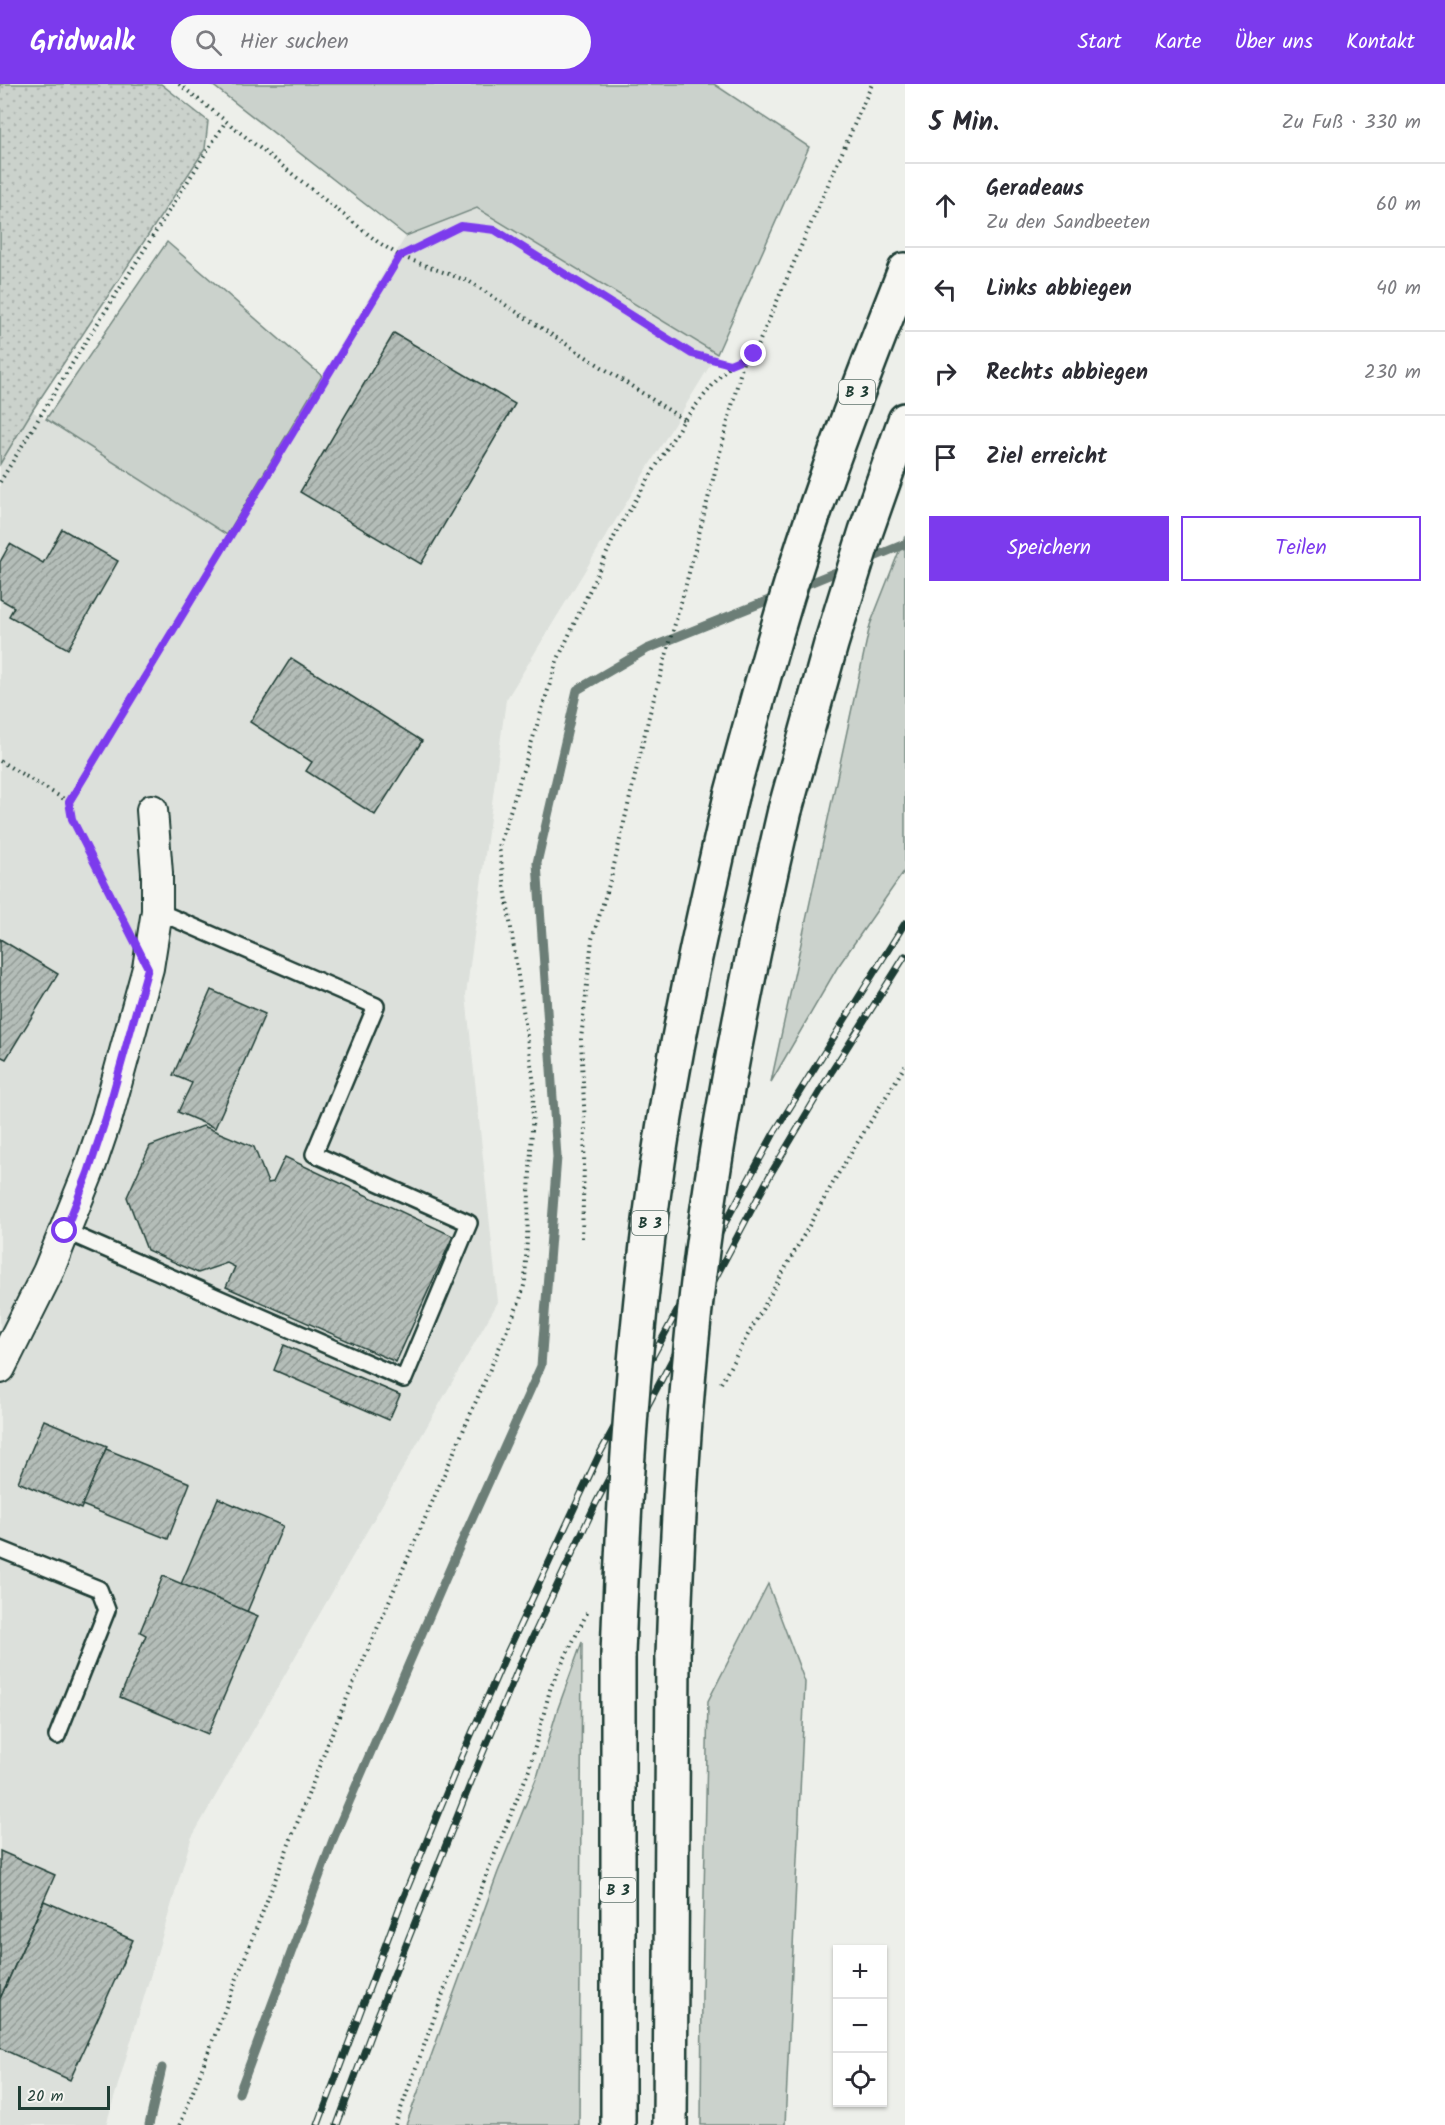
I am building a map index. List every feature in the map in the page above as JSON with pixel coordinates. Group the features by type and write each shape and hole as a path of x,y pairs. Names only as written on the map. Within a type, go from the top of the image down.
{"highway":[{"name":"B 3","path":"618,2125 618,1655 622,1531 630,1407 655,1184 678,1040 702,918 731,796 769,655 813,514 863,374 905,270"},
{"path":"670,2125 673,1656 677,1533 699,1280 714,1170 733,1050 757,930 785,810 831,644 876,501 905,420"}],"street":[{"path":"0,1368 25,1321 88,1173 106,1118 148,968 157,911 157,873 152,810"}],"lane":[{"path":"65,1231 404,1378 469,1223 315,1154 376,1006 157,911"},
{"path":"0,1549 99,1589 107,1610 57,1736"}],"path":[{"path":"179,84 378,242 400,256 470,282 684,420 730,364 754,354 872,84"},
{"path":"0,482 226,121"},
{"path":"126,925 72,819 69,802 400,256 461,226 495,230 692,354 730,364"},
{"path":"582,1239 585,1127 581,1039 591,939 611,878 649,716 684,592 744,358"},
{"path":"0,761 69,802"},
{"path":"395,2125 489,1868"}],"shaded area":[{"path":"0,84 161,84 208,121 205,149 32,411 0,464"},
{"path":"211,84 714,84 809,147 717,354 477,208 406,236"},
{"path":"477,208 717,354 506,700 466,995 498,1302 191,1839 106,2125 0,2125 0,464 32,411 227,534 406,236"},
{"path":"167,242 322,376 227,535 46,419"},
{"path":"905,536 905,870 837,968 771,1082 870,625"},
{"path":"768,1584 805,1682 785,2125 701,2125 708,1701"},
{"path":"582,1642 579,2125 406,2125 498,1872 538,1774 557,1711"}],"building":[{"path":"394,333 515,404 421,564 300,492"},
{"path":"62,529 118,561 68,649 9,616 14,607 0,599 0,562 10,544 43,563"},
{"path":"291,658 422,741 375,815 306,771 312,762 250,722"},
{"path":"0,939 58,974 6,1059 0,1056"},
{"path":"211,990 265,1014 215,1128 178,1112 192,1083 173,1075"},
{"path":"203,1126 254,1147 268,1183 273,1182 285,1157 453,1236 396,1362 226,1287 235,1267 227,1263 198,1273 147,1250 127,1197 150,1146"},
{"path":"284,1345 400,1395 389,1420 274,1370"},
{"path":"44,1420 107,1446 81,1509 18,1482"},
{"path":"106,1449 190,1483 168,1539 82,1505"},
{"path":"218,1498 283,1526 247,1612 181,1584"},
{"path":"163,1576 258,1616 208,1734 120,1697 146,1635 140,1632"},
{"path":"0,1851 55,1875 0,1999"},
{"path":"44,1901 133,1940 70,2080 0,2048 0,1999"}],"waterway":[{"path":"864,561 905,544"},
{"path":"797,588 846,568"},
{"path":"239,2093 334,1837 454,1559 541,1366 557,1157 537,863 577,690 647,649 779,596"},
{"path":"149,2125 162,2068"}],"railway":[{"path":"318,2125 400,1906 457,1767 598,1457 774,1133 905,923"},
{"path":"337,2125 376,2020 475,1772 521,1662 596,1503 770,1175 905,956"}],"route":[{"path":"65,1231 88,1173 106,1118 148,968 72,819 69,802 400,256 461,226 495,230 692,354 730,364 754,354"}]}
